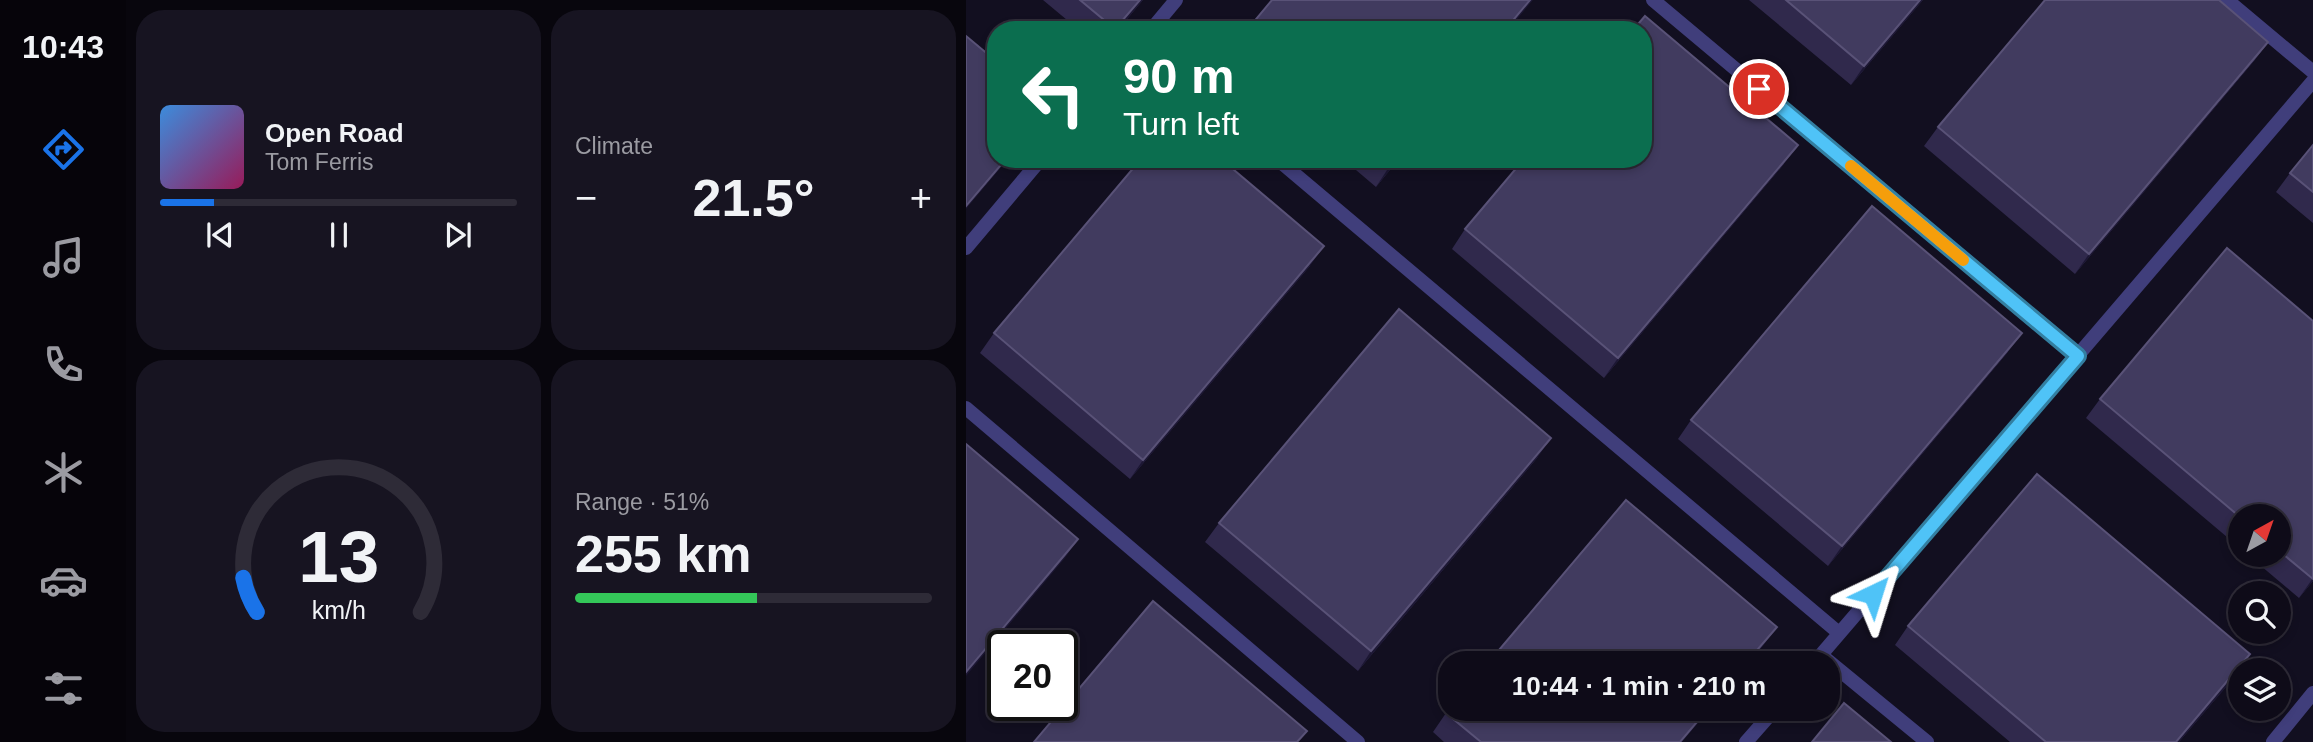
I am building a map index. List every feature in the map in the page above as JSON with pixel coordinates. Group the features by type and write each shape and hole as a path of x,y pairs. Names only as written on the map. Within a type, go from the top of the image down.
{"lane":[{"path":"1158,21 1176,0"},
{"path":"1653,0 2078,356"},
{"path":"2227,0 2313,72"},
{"path":"1824,651 2313,81"},
{"path":"966,248 1033,168"},
{"path":"1288,168 1839,633"},
{"path":"966,408 1358,742"},
{"path":"1840,676 1927,742"},
{"path":"2273,742 2313,693"},
{"path":"1746,742 1764,721"}],"building":[{"path":"1080,0 1140,0 1122,21 1105,21"},
{"path":"1272,0 1530,0 1512,21 1254,21"},
{"path":"1786,0 1920,0 1864,66"},
{"path":"2045,0 2219,0 2268,42 2089,254 1938,127"},
{"path":"1652,22 1798,145 1618,358 1465,229 1516,168 1652,168"},
{"path":"966,36 987,54 987,168 998,168 966,206"},
{"path":"2313,145 2313,192 2290,173"},
{"path":"1133,168 1232,168 1324,246 1143,460 994,333"},
{"path":"1872,206 2022,333 1842,546 1691,420"},
{"path":"2227,248 2313,321 2313,579 2291,561 2291,504 2228,504 2228,507 2100,399"},
{"path":"1399,309 1551,438 1371,651 1219,523"},
{"path":"966,444 1078,539 1001,630 987,630 987,647 966,672"},
{"path":"2037,474 2228,635 2228,644 2238,644 2250,654 2247,658 2228,658 2228,680 2176,742 2046,742 1908,626"},
{"path":"1626,500 1777,627 1756,651 1498,651"},
{"path":"1153,601 1307,731 1297,742 1034,742 1052,721 1078,721 1078,690"},
{"path":"1844,703 1891,742 1812,742 1829,721 1840,721 1840,708"},
{"path":"1456,721 1698,721 1680,742 1481,742"}],"slow traffic":[{"path":"1851,166 1963,260"}],"route":[{"path":"1759,89 2078,356 1873,594"}]}
